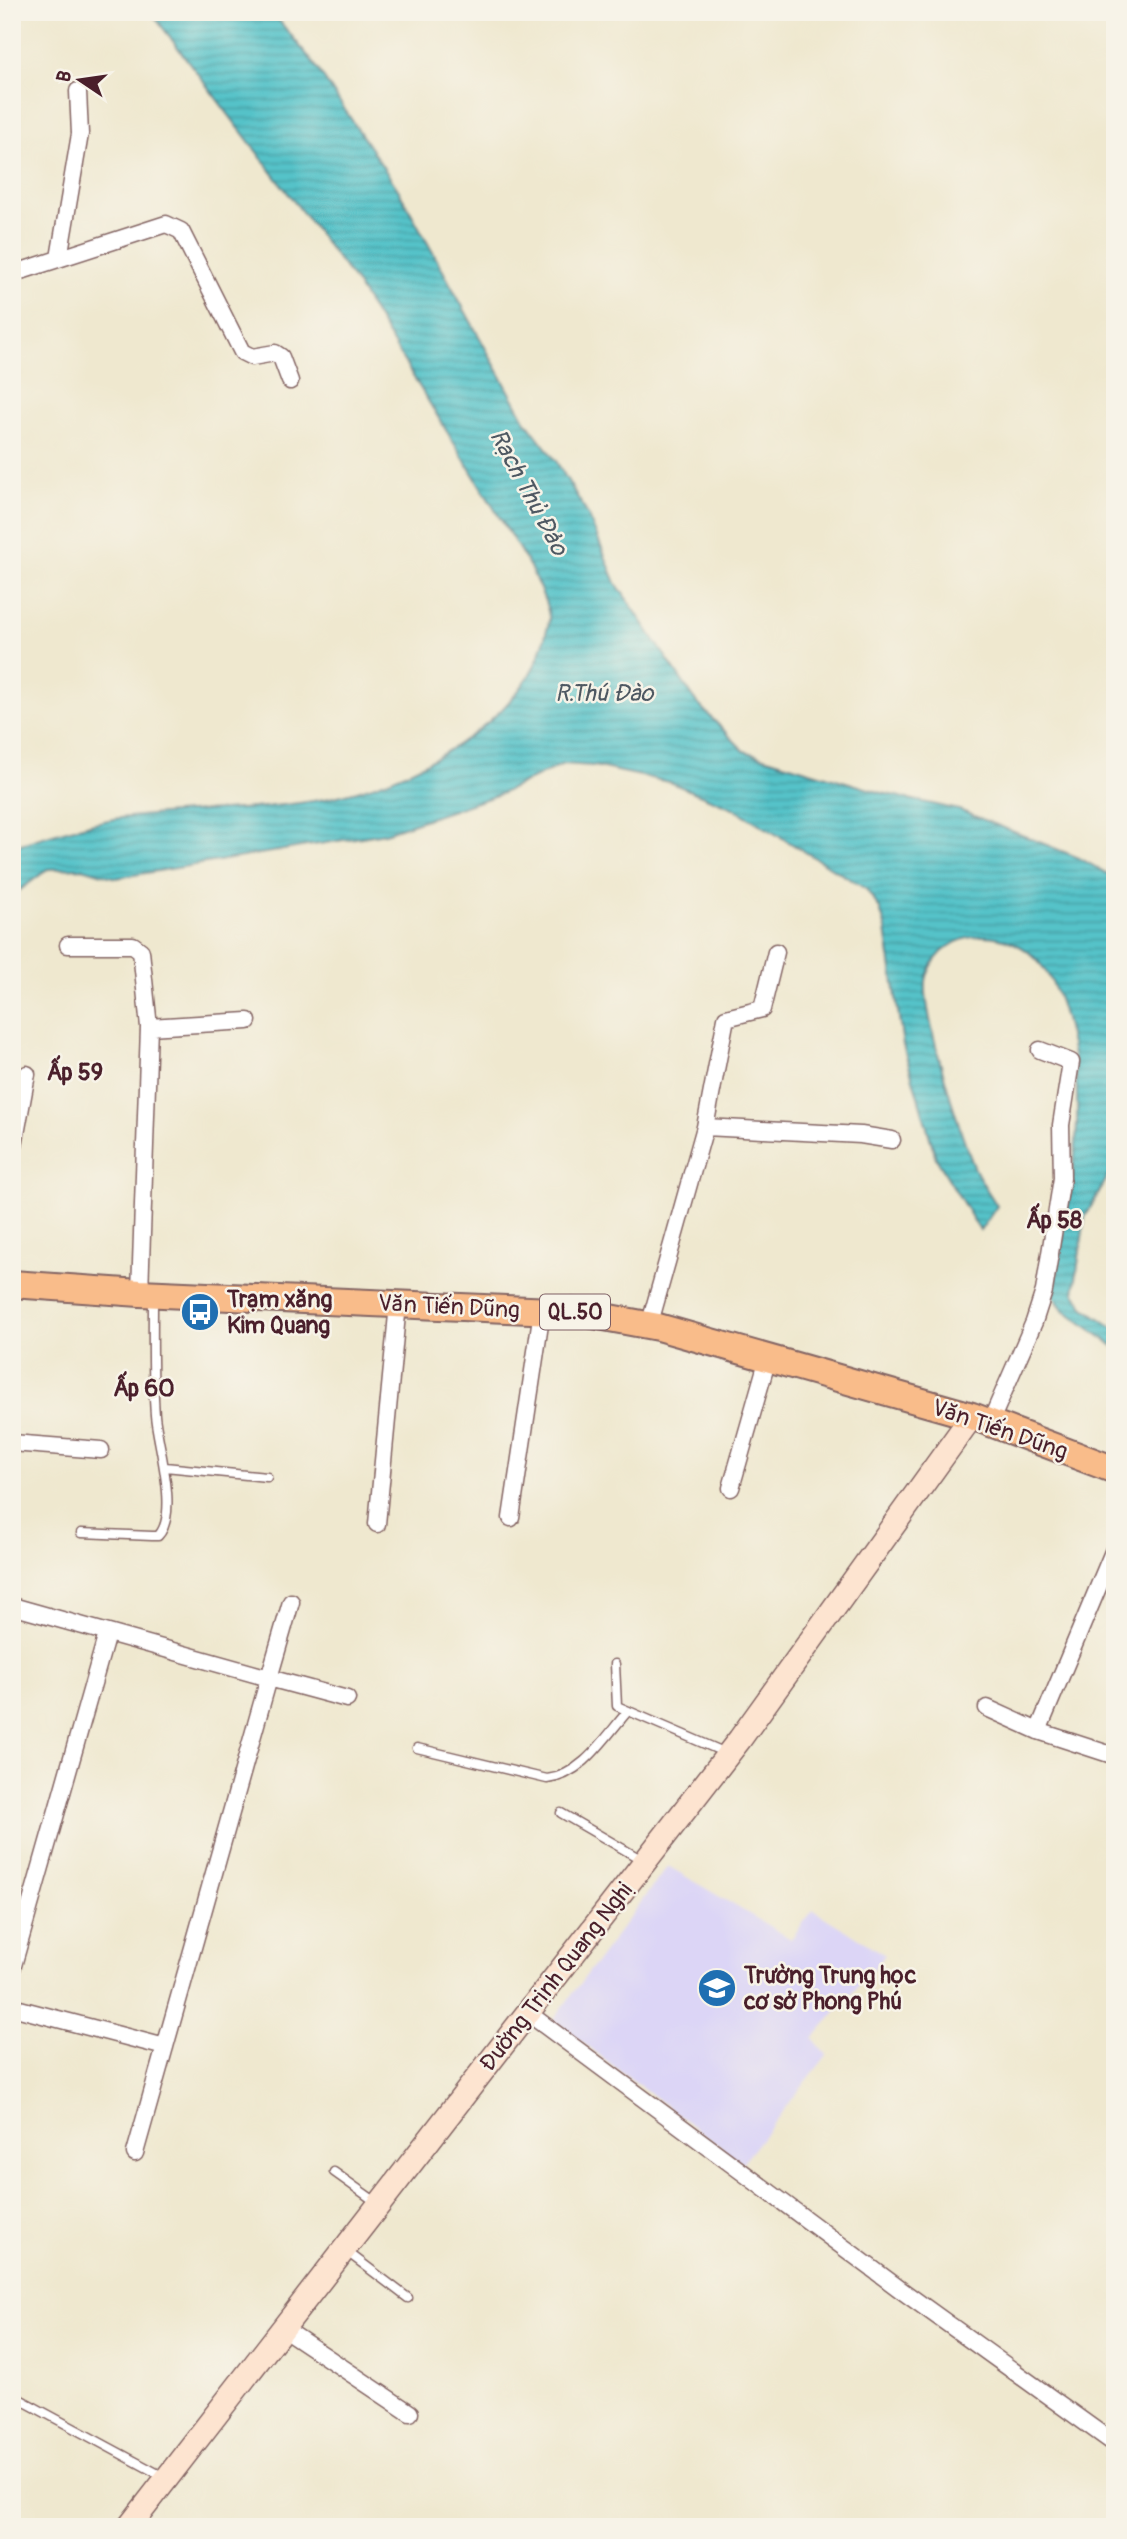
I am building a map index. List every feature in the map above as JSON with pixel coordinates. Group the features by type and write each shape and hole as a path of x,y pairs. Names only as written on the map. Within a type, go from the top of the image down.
{"highway":[{"name":"Văn Tiến Dũng","path":"12,1284 146,1294 577,1312 649,1326 981,1420 1115,1470"}],"main road":[{"name":"Đường Trịnh Quang Nghị","path":"129,2527 729,1754 981,1420"}],"street":[{"path":"59,258 80,134 78,91"},
{"path":"12,274 166,224 176,227 181,231 242,352 253,357 275,353 281,357 290,382"},
{"path":"68,945 133,945 141,951 149,1027 146,1294"},
{"path":"649,1326 705,1126 726,1018 762,1009 776,952"},
{"path":"149,1027 248,1021"},
{"path":"981,1420 1030,1333 1044,1291 1062,1178 1061,1125 1071,1062 1066,1057 1040,1050"},
{"path":"12,1156 27,1074"},
{"path":"705,1126 861,1135 892,1140"},
{"path":"377,1524 398,1304"},
{"path":"511,1518 542,1311"},
{"path":"731,1488 768,1358"},
{"path":"12,1443 101,1450"},
{"path":"1038,1731 1115,1547"},
{"path":"135,2153 290,1602"},
{"path":"12,1606 347,1699"},
{"path":"12,1969 107,1634"},
{"path":"987,1708 1038,1731 1115,1756"},
{"path":"12,2007 165,2047"},
{"path":"528,2013 901,2290 1115,2444"},
{"path":"283,2328 410,2413"}],"lane":[{"path":"81,1533 158,1536 165,1524 165,1467 155,1417 146,1294"},
{"path":"165,1467 267,1477"},
{"path":"615,1664 617,1706 729,1754"},
{"path":"417,1748 547,1779 564,1777 576,1770 628,1711"},
{"path":"561,1813 645,1862"},
{"path":"334,2172 379,2204"},
{"path":"344,2250 408,2298"},
{"path":"12,2395 166,2479"}],"shaded area":[{"name":"Trường Trung học cơ sở Phong Phú","path":"668,1866 791,1939 813,1910 885,1955 813,2038 827,2055 742,2163 553,2020"}],"water":[{"name":"R.Thú Đào","path":"151,12 272,12 313,62 399,191 525,420 556,461 588,515 616,583 697,703 744,751 882,793 959,810 1079,858 1115,878 1115,1164 1085,1217 1074,1292 1086,1309 1115,1329 1115,1347 1063,1309 1054,1297 1073,1171 1077,1107 1076,1076 1067,1025 1048,974 1030,953 1014,943 981,936 964,939 949,946 936,959 927,976 929,1013 952,1102 975,1169 997,1206 980,1231 936,1158 903,1045 886,929 880,909 866,889 733,808 669,782 594,766 563,764 500,794 385,833 116,878 83,868 48,869 12,896 12,847 37,839 114,819 325,799 357,791 425,764 458,745 514,697 533,668 549,622 546,605 530,567 356,283"}],"place":[{"name":"Trạm xăng Kim Quang","path":"200,1312"},
{"name":"Trường Trung học cơ sở Phong Phú","path":"717,1988"}],"district":[{"name":"Ấp 59","path":"75,1072"},
{"name":"Ấp 58","path":"1054,1220"},
{"name":"Ấp 60","path":"144,1388"}],"water label":[{"name":"Rạch Thủ Đảo","path":"529,492"}]}
